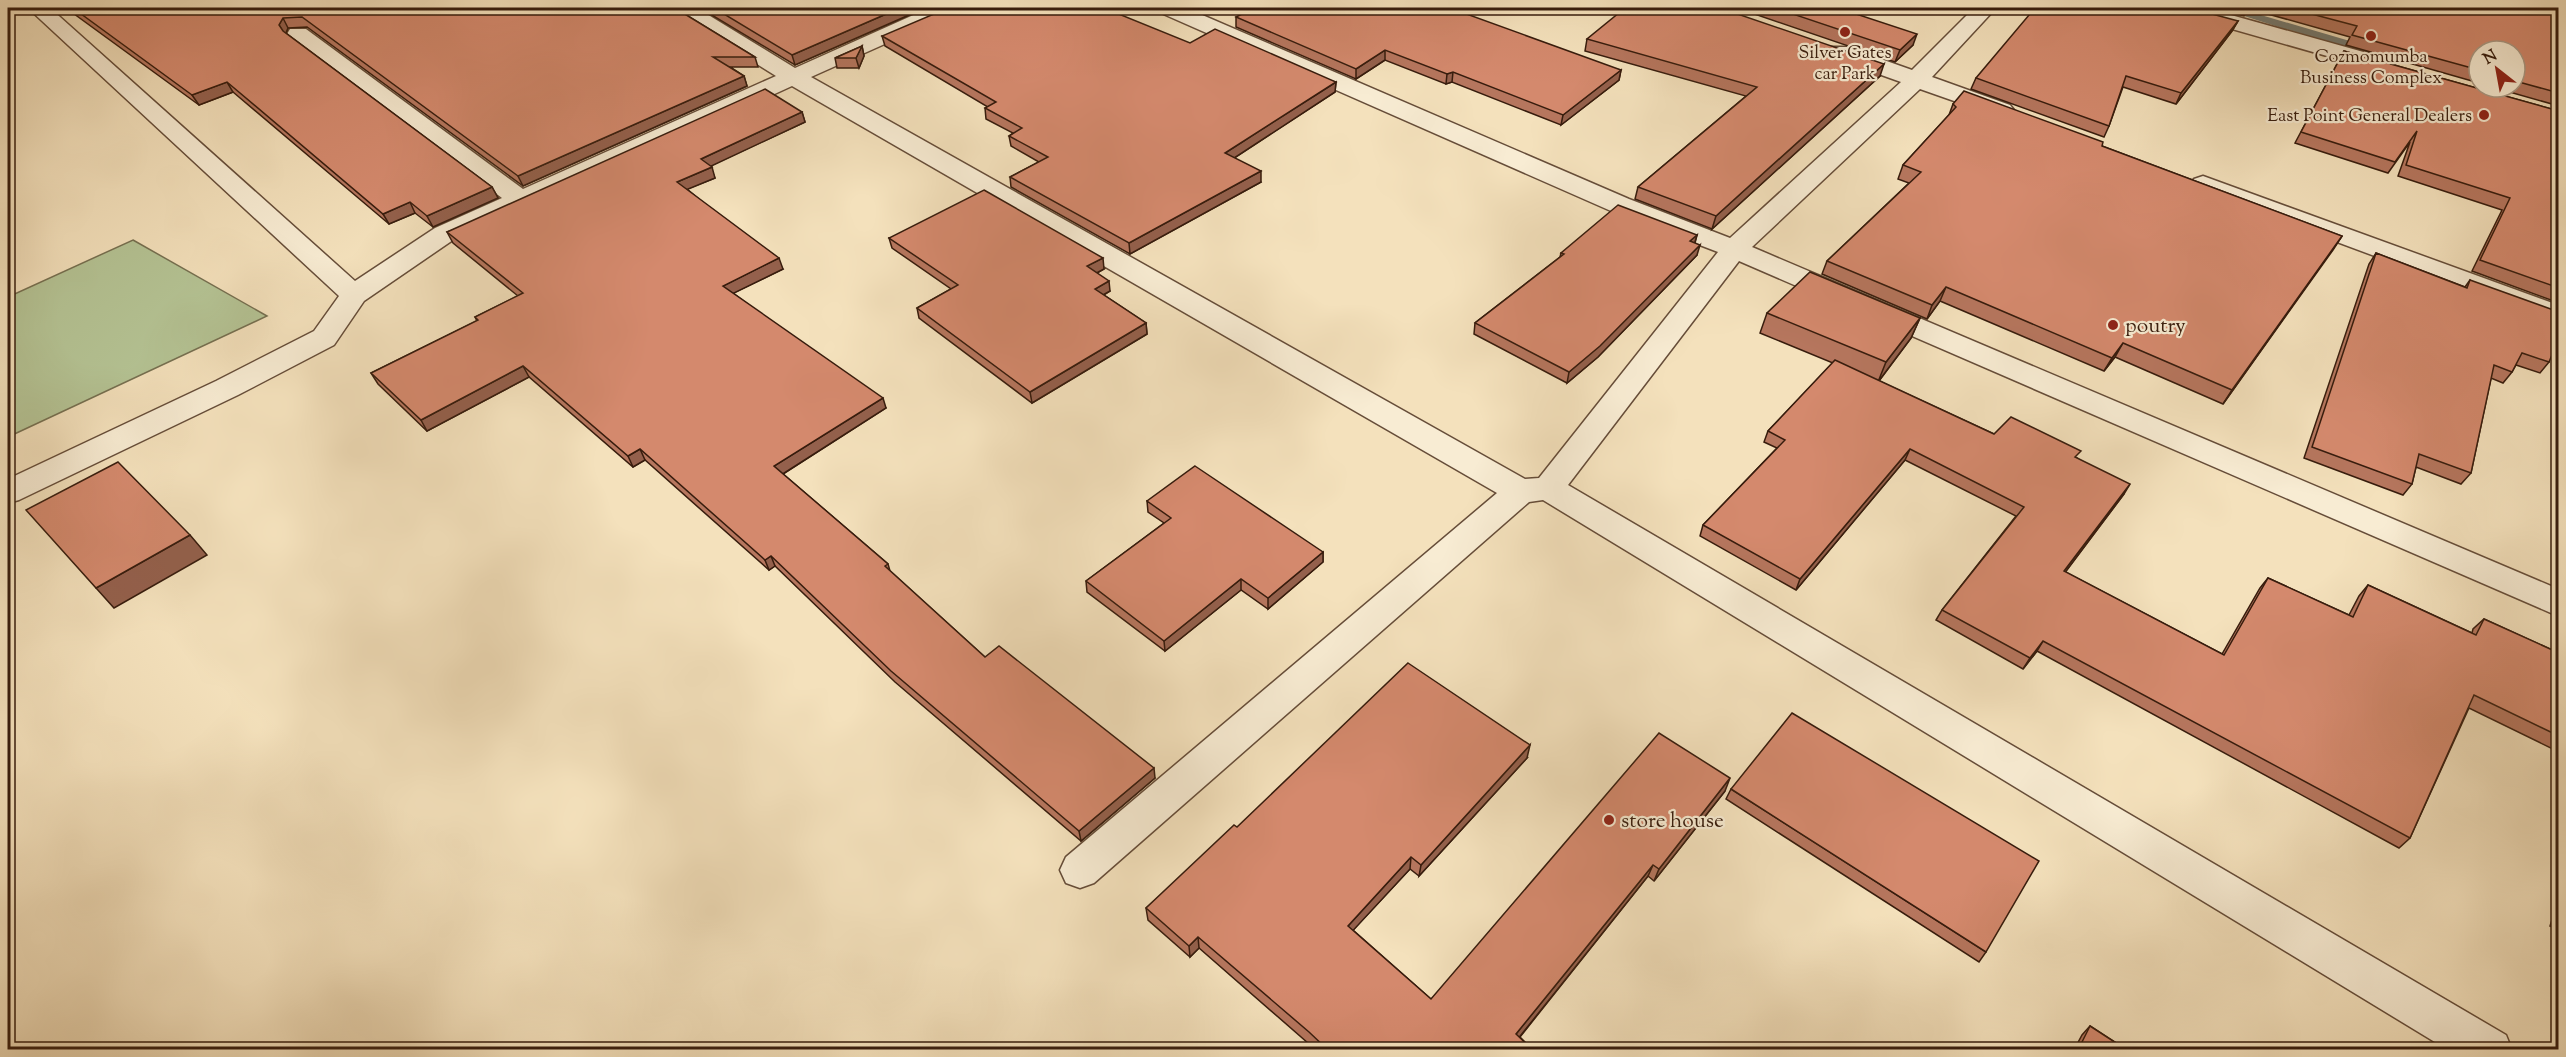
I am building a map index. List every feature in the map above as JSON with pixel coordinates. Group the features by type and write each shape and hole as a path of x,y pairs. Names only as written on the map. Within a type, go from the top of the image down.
{"street":[{"path":"38,8 354,295"},
{"path":"683,8 792,76 1534,489 2490,1050"},
{"path":"8,492 227,388 324,338 354,295 444,234 946,8"},
{"path":"1169,8 1620,205 1734,249 2559,603"},
{"path":"1080,870 1534,489 1734,249 1917,79 1986,8"},
{"path":"2184,8 2401,70"},
{"path":"298,34 520,199"},
{"path":"1820,45 2030,120"},
{"path":"2176,174 2559,315"}],"green space":[{"path":"133,240 267,316 8,437 8,297"}],"building":[{"path":"73,8 675,8 755,57 713,57 744,76 518,176 302,17 283,18 279,25 283,31 492,187 427,216 410,202 383,214 227,82 192,95"},
{"path":"714,8 900,8 792,55"},
{"path":"948,8 1104,8 1190,43 1215,29 1336,82 1225,153 1261,171 1129,243 1010,177 1048,157 1009,136 1022,128 985,108 996,102 882,36"},
{"path":"1254,8 1450,8 1621,70 1563,115 1453,72 1447,74 1385,50 1356,69 1236,17"},
{"path":"1625,8 1720,8 1884,64 1716,216 1638,187 1757,87 1587,39"},
{"path":"1775,8 1838,8 1917,34 1900,50"},
{"path":"2035,8 2190,8 2238,21 2181,93 2126,76 2109,126 1976,78"},
{"path":"2289,8 2559,8 2559,93 2527,84 2527,39 2467,39 2467,67 2352,35 2357,26"},
{"path":"862,46 856,58 835,58"},
{"path":"2344,51 2467,85 2467,99 2516,99 2559,111 2559,288 2480,260 2510,198 2406,165 2417,131 2395,162 2301,132"},
{"path":"765,89 802,112 701,159 712,167 677,182 779,258 723,286 883,398 774,466 888,564 885,566 985,657 999,646 1154,768 1079,831 891,671 771,556 765,560 640,449 628,456 523,366 421,420 371,373 478,320 475,317 523,293 447,232"},
{"path":"1964,91 2103,142 2102,146 2342,236 2232,390 2123,343 2112,358 1946,287 1932,305 1827,261 1921,172 1903,165 1956,107 1953,104"},
{"path":"984,190 1103,258 1087,266 1109,281 1095,289 1146,323 1030,392 917,308 958,285 889,238"},
{"path":"1618,205 1697,235 1690,241 1700,245 1600,346 1569,372 1475,323 1564,254 1561,253"},
{"path":"2376,253 2467,288 2470,280 2559,312 2559,338 2549,362 2522,353 2512,372 2494,365 2471,473 2419,454 2412,484 2312,447"},
{"path":"1810,272 1920,318 1886,362 1767,313"},
{"path":"1835,360 1994,434 2011,417 2081,451 2075,457 2130,484 2064,571 2224,655 2268,578 2353,617 2368,585 2476,635 2484,619 2559,653 2559,736 2474,695 2410,838 2043,641 2030,658 1942,610 2024,507 1910,449 1800,579 1703,525 1785,440 1768,431"},
{"path":"118,462 190,535 96,588 26,510"},
{"path":"1195,466 1323,552 1268,598 1241,579 1164,641 1086,581 1171,518 1147,501"},
{"path":"1408,663 1530,745 1421,865 1411,857 1348,926 1431,999 1659,733 1730,778 1659,869 1653,865 1516,1034 1533,1050 1328,1050 1198,937 1189,946 1146,908 1234,825 1237,827"},
{"path":"1792,713 2039,861 1986,952 1731,789"},
{"path":"2090,1026 2127,1050 2078,1050"}],"waterway":[{"path":"2225,8 2372,52"}],"place":[{"name":"Silver Gates car Park","path":"1845,32"},
{"name":"Cozmomumba Business Complex","path":"2371,36"},
{"name":"East Point General Dealers","path":"2484,115"},
{"name":"poutry","path":"2113,325"},
{"name":"store house","path":"1609,820"}]}
